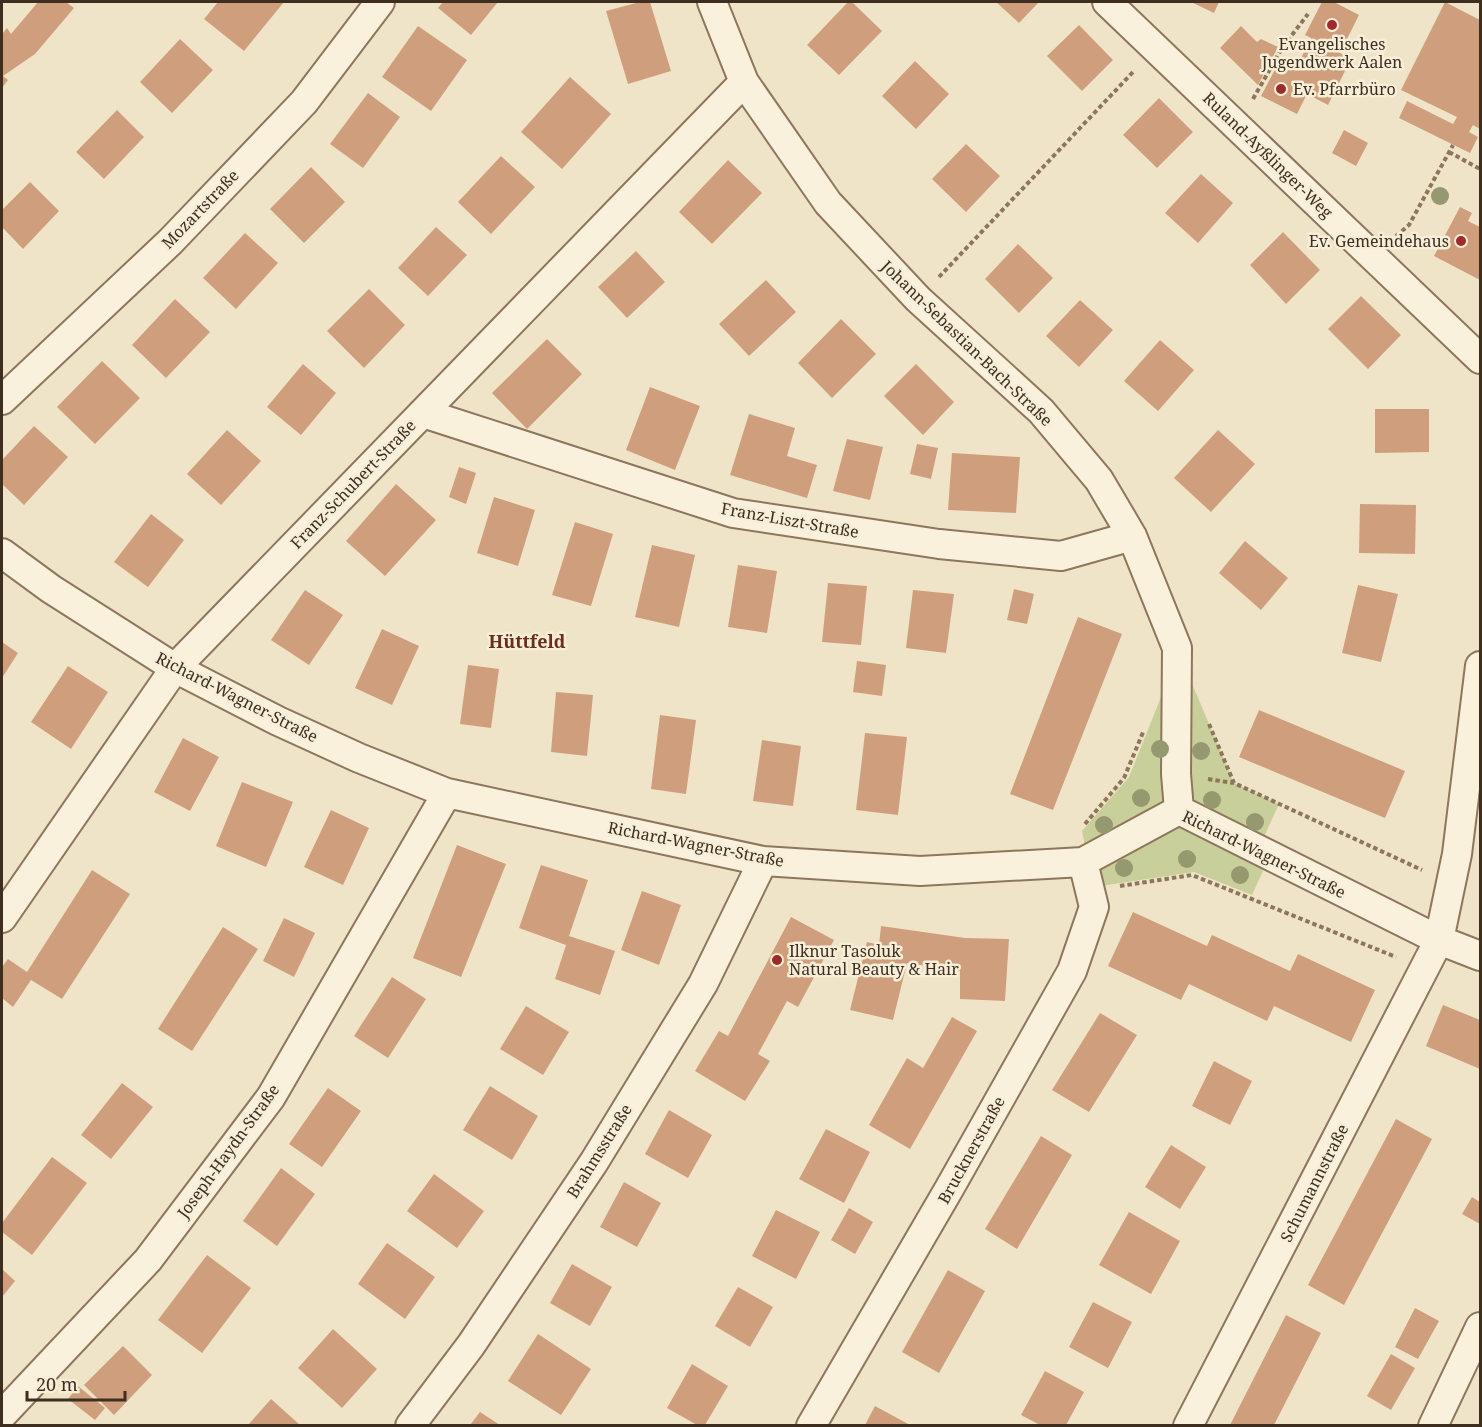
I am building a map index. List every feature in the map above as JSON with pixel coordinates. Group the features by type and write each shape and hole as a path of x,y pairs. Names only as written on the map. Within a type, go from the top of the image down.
{"street":[{"name":"Mozartstraße","path":"2,400 170,242 304,102 380,2"},
{"name":"Johann-Sebastian-Bach-Straße","path":"712,2 744,82 828,203 918,299 1041,411 1099,480 1132,536 1177,648 1176,774 1179,810"},
{"name":"Ruland-Ayßlinger-Weg","path":"1107,2 1480,359"},
{"name":"Franz-Schubert-Straße","path":"2,918 175,668 744,82"},
{"name":"Franz-Liszt-Straße","path":"423,413 733,513 939,544 1061,556 1132,536"},
{"name":"Richard-Wagner-Straße","path":"2,554 51,589 175,668 359,758 447,793 764,861 920,871 1083,862 1179,810 1439,940 1480,956"},
{"name":"Schumannstraße","path":"1188,1425 1439,940 1457,854 1480,666"},
{"name":"Joseph-Haydn-Straße","path":"2,1415 148,1260 271,1097 447,793"},
{"name":"Brahmsstraße","path":"410,1425 471,1345 594,1162 703,984 764,861"},
{"name":"Brucknerstraße","path":"811,1425 950,1189 1072,971 1094,907 1083,862"},
{"path":"1433,1425 1480,1327"}],"path":[{"path":"1256,93 1282,48 1308,14"},
{"path":"918,299 1156,48"},
{"path":"1409,225 1454,145"},
{"path":"1449,152 1480,169"},
{"path":"1208,721 1234,783 1450,883"},
{"path":"1083,862 1079,831 1124,778 1146,726"},
{"path":"1090,891 1192,876 1424,969"}],"green space":[{"path":"1177,648 1234,783 1279,804 1258,850 1179,810"},
{"path":"1173,667 1174,808 1087,856 1082,831 1129,777"},
{"path":"1179,815 1268,860 1252,895 1194,872 1094,887 1088,864"}],"building":[{"path":"38,2 66,2 74,8 35,54 3,76 8,80 2,88 2,34 7,28 11,34"},
{"path":"218,2 284,2 244,51 204,19"},
{"path":"443,2 498,2 471,35 438,8"},
{"path":"640,2 650,2 671,71 628,84 606,11"},
{"path":"848,2 852,2 882,31 839,75 807,45"},
{"path":"996,2 1039,2 1019,23"},
{"path":"1191,2 1219,2 1214,13"},
{"path":"1322,2 1334,2 1359,15 1340,53 1351,59 1328,105 1307,94 1297,114 1261,96 1280,60 1296,68 1311,38 1305,35"},
{"path":"1445,2 1480,20 1480,129 1473,125 1469,132 1478,137 1470,153 1399,118 1407,101 1453,124 1457,117 1401,90"},
{"path":"1079,25 1113,60 1082,91 1047,56"},
{"path":"418,26 467,60 431,111 382,77"},
{"path":"1241,26 1257,42 1261,39 1278,47 1258,85 1220,48"},
{"path":"180,39 213,70 172,113 140,82"},
{"path":"915,61 949,94 916,129 882,96"},
{"path":"570,77 611,114 562,169 521,132"},
{"path":"368,93 400,117 363,168 330,144"},
{"path":"1159,98 1193,132 1157,168 1123,135"},
{"path":"117,110 144,137 104,179 76,152"},
{"path":"1344,130 1368,143 1356,166 1332,153"},
{"path":"966,144 1000,176 966,212 932,179"},
{"path":"501,156 535,187 491,234 458,202"},
{"path":"728,160 762,193 712,244 679,212"},
{"path":"311,167 345,202 304,243 270,209"},
{"path":"1201,174 1233,203 1198,243 1165,213"},
{"path":"30,182 59,211 23,249 2,227 2,210"},
{"name":"Ev. Gemeindehaus","path":"1460,207 1472,213 1468,221 1480,227 1480,280 1434,256"},
{"path":"436,227 467,255 428,296 398,268"},
{"path":"1283,232 1320,270 1286,304 1250,265"},
{"path":"245,233 278,263 236,309 203,278"},
{"path":"1018,244 1053,278 1019,313 985,279"},
{"path":"636,251 665,282 627,318 598,287"},
{"path":"766,280 796,312 749,356 719,324"},
{"path":"369,289 405,325 364,368 327,331"},
{"path":"1361,296 1401,335 1368,369 1328,329"},
{"path":"175,299 210,332 166,378 132,345"},
{"path":"1080,300 1113,330 1079,367 1046,336"},
{"path":"841,319 876,354 832,398 798,363"},
{"path":"547,339 582,374 527,429 492,393"},
{"path":"1160,340 1194,370 1158,411 1124,381"},
{"path":"102,361 140,398 95,444 57,407"},
{"path":"303,364 336,393 301,435 267,407"},
{"path":"916,364 954,402 923,435 884,396"},
{"path":"650,387 700,406 675,470 626,450"},
{"path":"1375,409 1429,409 1429,452 1375,453"},
{"path":"749,414 795,428 787,456 817,465 807,498 730,475"},
{"path":"34,426 68,457 24,505 2,484 2,460"},
{"path":"227,430 261,461 221,505 187,474"},
{"path":"1218,430 1255,464 1211,512 1174,478"},
{"path":"847,439 883,447 870,500 833,491"},
{"path":"917,444 938,448 931,479 910,474"},
{"path":"952,453 1020,457 1016,513 948,510"},
{"path":"459,467 476,473 466,504 449,497"},
{"path":"396,484 436,520 385,576 346,541"},
{"path":"494,497 535,510 518,566 477,553"},
{"path":"1360,504 1416,505 1415,554 1359,553"},
{"path":"151,514 184,540 148,587 114,562"},
{"path":"575,522 613,534 591,606 552,595"},
{"path":"1245,541 1288,578 1261,610 1219,573"},
{"path":"652,545 695,555 679,627 635,617"},
{"path":"738,565 777,571 767,633 728,627"},
{"path":"828,583 867,586 861,645 822,642"},
{"path":"1358,585 1398,594 1381,662 1342,653"},
{"path":"1014,589 1034,594 1027,624 1007,620"},
{"path":"305,590 343,615 309,665 271,640"},
{"path":"913,590 954,594 946,653 906,648"},
{"path":"1078,617 1122,634 1053,810 1010,794"},
{"path":"382,629 419,646 392,705 355,688"},
{"path":"2,642 18,653 2,678"},
{"path":"857,661 886,665 882,696 853,692"},
{"path":"468,665 499,669 491,728 460,724"},
{"path":"68,666 108,692 71,749 31,722"},
{"path":"556,692 593,695 587,756 551,752"},
{"path":"1259,710 1405,771 1385,818 1239,757"},
{"path":"660,715 696,720 686,794 651,789"},
{"path":"865,733 907,737 898,815 856,810"},
{"path":"183,738 219,757 190,811 154,792"},
{"path":"762,740 801,746 793,806 753,801"},
{"path":"242,782 293,802 266,867 216,846"},
{"path":"331,810 369,828 343,885 304,867"},
{"path":"457,845 506,864 461,977 413,958"},
{"path":"541,865 588,880 569,936 615,951 600,995 555,979 566,945 519,928"},
{"path":"92,870 130,894 62,999 31,980 13,1007 2,998 2,967 8,959 27,972"},
{"path":"642,891 681,905 659,965 621,950"},
{"path":"1133,912 1207,946 1212,935 1290,971 1298,954 1375,990 1351,1042 1274,1006 1267,1021 1189,984 1181,1000 1108,966"},
{"path":"791,917 834,940 798,1007 787,1001 758,1054 770,1061 745,1101 695,1071 719,1031 728,1036"},
{"path":"284,918 315,933 294,977 263,961"},
{"path":"881,926 965,938 1009,939 1005,1001 960,999 960,971 907,963 893,1020 850,1010 867,942 879,945"},
{"path":"223,927 258,949 192,1051 158,1029"},
{"path":"392,977 426,999 388,1058 354,1036"},
{"path":"1443,1005 1480,1020 1480,1069 1426,1046"},
{"path":"526,1006 569,1032 543,1075 500,1049"},
{"path":"1100,1013 1137,1035 1089,1112 1052,1090"},
{"path":"952,1017 977,1031 910,1149 869,1125 907,1058 923,1068"},
{"path":"1214,1061 1252,1081 1230,1125 1192,1106"},
{"path":"122,1083 153,1107 111,1159 81,1135"},
{"path":"490,1086 538,1116 512,1160 463,1130"},
{"path":"328,1088 361,1111 322,1167 289,1144"},
{"path":"669,1110 712,1135 688,1178 645,1154"},
{"path":"1396,1119 1432,1139 1344,1305 1308,1285"},
{"path":"826,1129 870,1152 844,1203 799,1179"},
{"path":"1041,1136 1072,1155 1017,1249 985,1229"},
{"path":"1171,1145 1206,1167 1180,1209 1145,1187"},
{"path":"52,1157 87,1183 32,1255 2,1232 2,1223"},
{"path":"281,1168 315,1194 277,1246 243,1221"},
{"path":"434,1174 484,1211 457,1248 407,1211"},
{"path":"624,1182 661,1203 637,1247 600,1227"},
{"path":"1472,1197 1480,1202 1480,1224 1462,1214"},
{"path":"849,1208 873,1222 855,1254 831,1240"},
{"path":"776,1210 820,1232 796,1279 752,1256"},
{"path":"1129,1212 1180,1241 1151,1294 1099,1265"},
{"path":"387,1243 435,1277 405,1319 358,1284"},
{"path":"207,1255 251,1288 202,1353 158,1320"},
{"path":"572,1264 612,1287 590,1326 550,1303"},
{"path":"2,1269 15,1281 2,1297"},
{"path":"948,1270 985,1291 939,1373 902,1352"},
{"path":"738,1287 773,1307 750,1347 715,1326"},
{"path":"1093,1302 1132,1322 1108,1368 1069,1347"},
{"path":"1415,1308 1439,1321 1418,1359 1395,1347"},
{"path":"1286,1315 1321,1333 1274,1425 1230,1425"},
{"path":"333,1329 377,1369 342,1408 298,1368"},
{"path":"538,1334 591,1369 561,1415 508,1381"},
{"path":"123,1346 152,1375 114,1415 84,1385"},
{"path":"1391,1354 1415,1368 1391,1410 1367,1396"},
{"path":"692,1364 728,1386 705,1425 697,1425 667,1408"},
{"path":"1045,1371 1084,1392 1066,1425 1040,1425 1021,1415"},
{"path":"78,1386 105,1408 95,1420 68,1399"},
{"path":"271,1399 300,1425 248,1425"},
{"path":"875,1406 910,1425 865,1425"},
{"path":"480,1412 500,1425 470,1425"}],"place":[{"name":"Evangelisches Jugendwerk Aalen","path":"1332,25"},
{"name":"Ev. Pfarrbüro","path":"1281,89"},
{"name":"Ev. Gemeindehaus","path":"1461,241"},
{"name":"Ilknur Tasoluk Natural Beauty & Hair","path":"777,960"}],"district":[{"name":"Hüttfeld","path":"527,641"}]}
